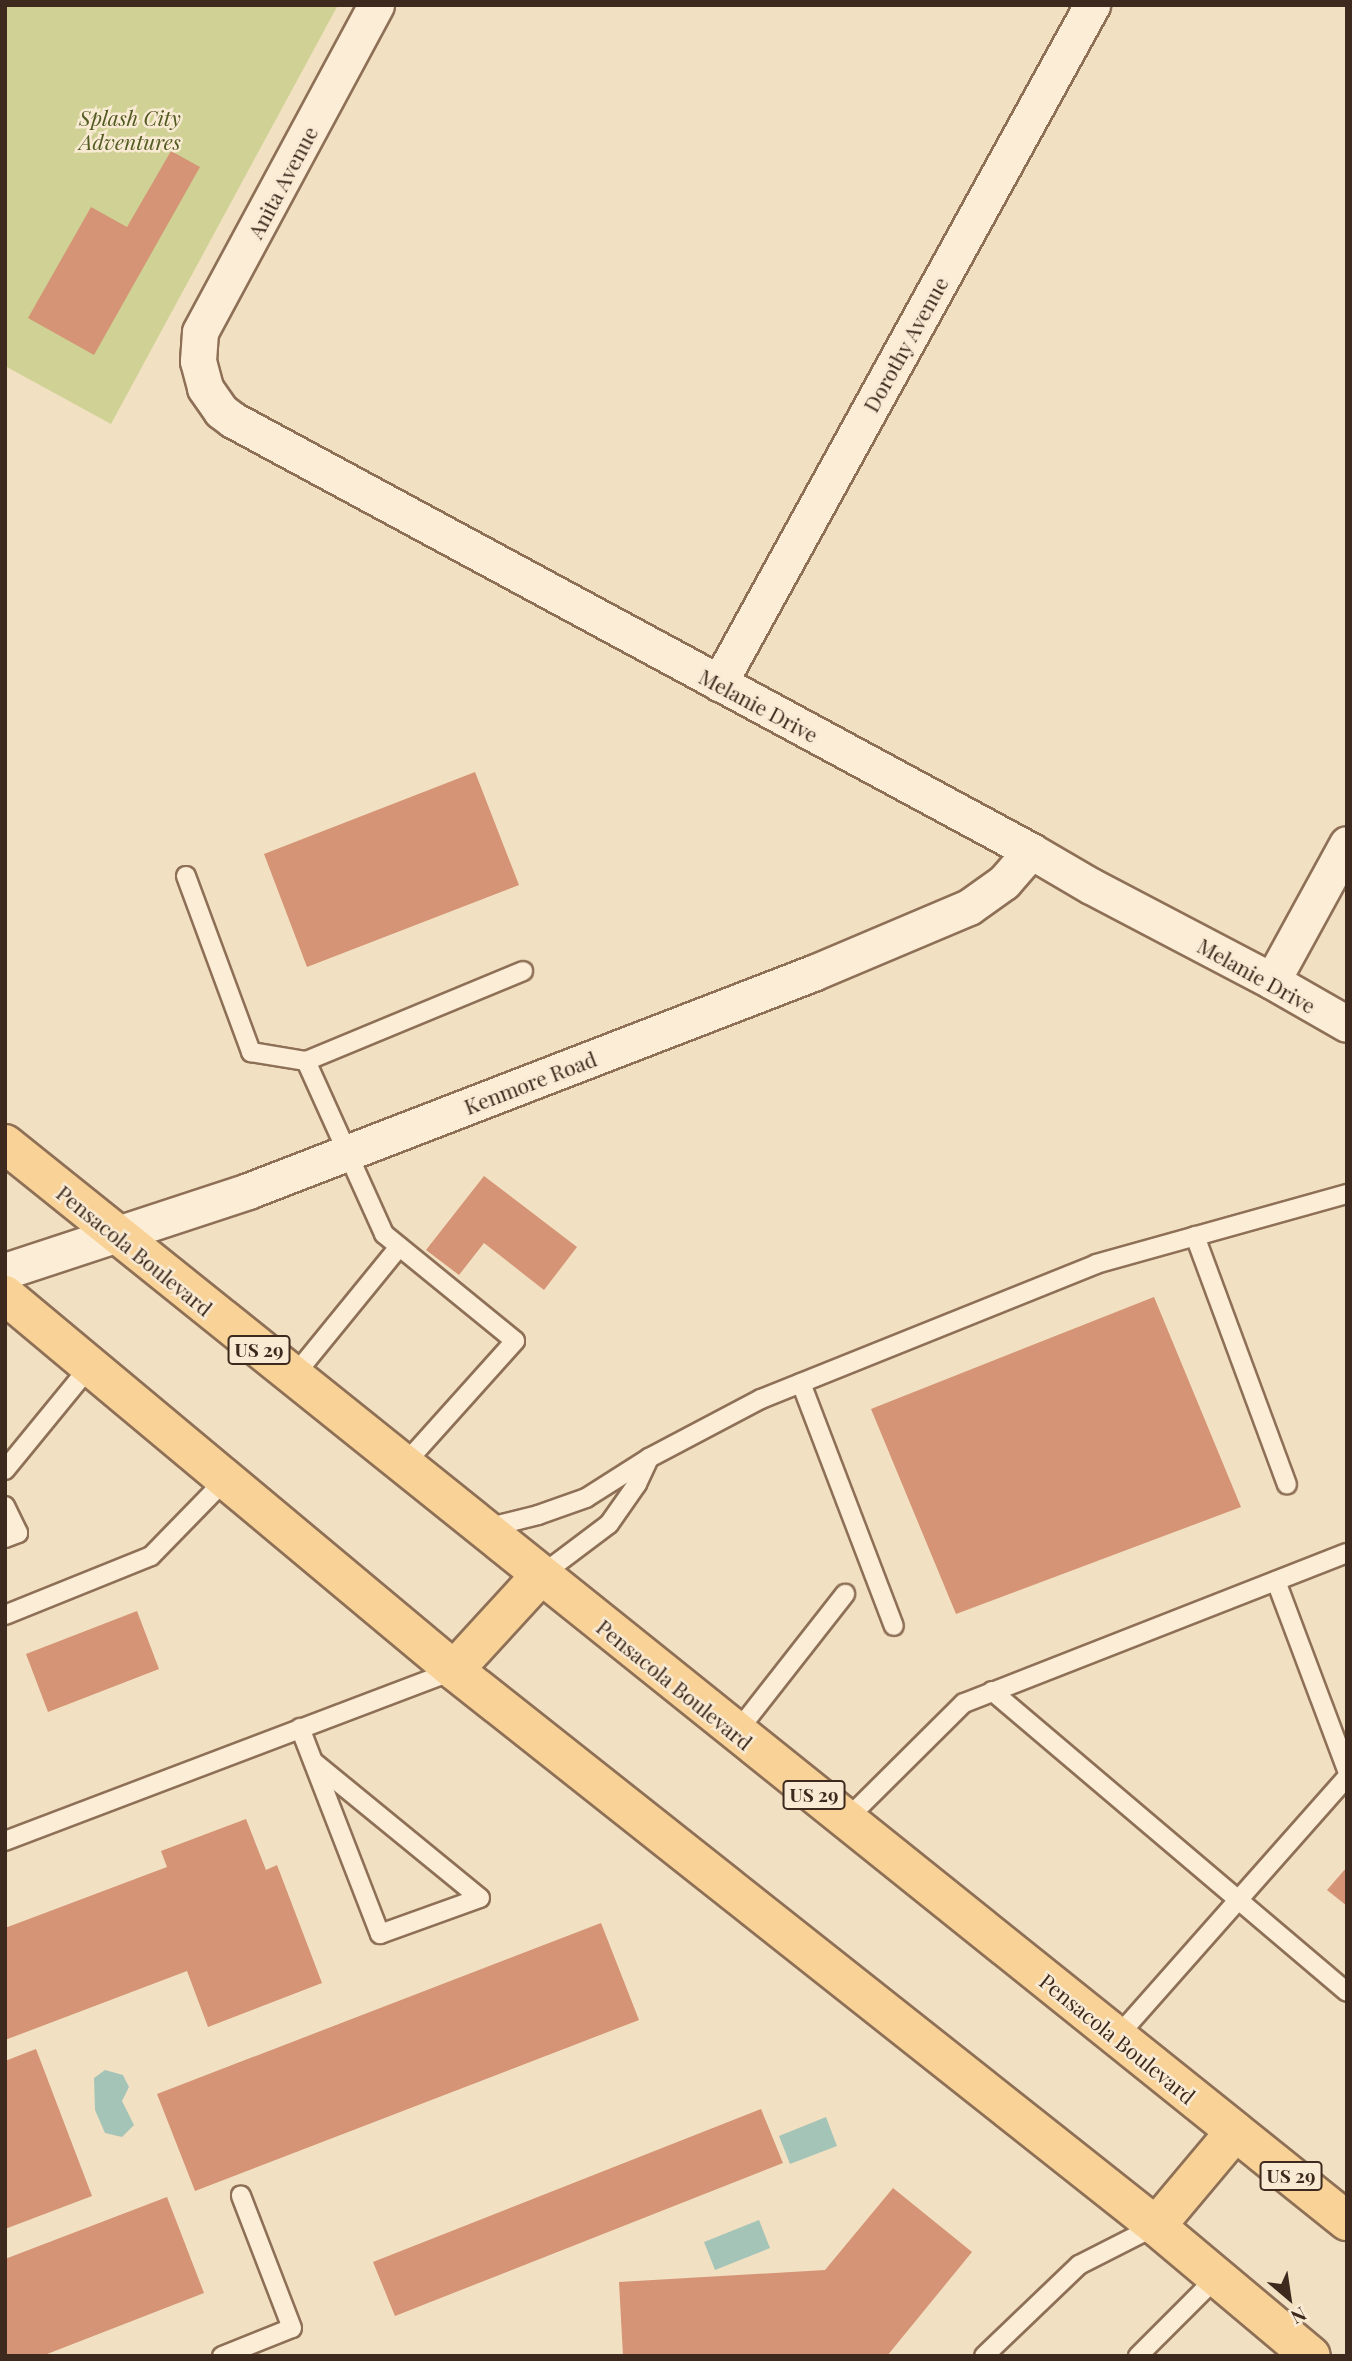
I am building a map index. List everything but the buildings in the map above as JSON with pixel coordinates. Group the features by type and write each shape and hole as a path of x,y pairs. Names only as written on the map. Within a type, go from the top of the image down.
{"main road":[{"name":"Pensacola Boulevard","path":"5,1144 115,1235 1347,2221"},
{"path":"5,1295 454,1670 1156,2226 1311,2356"},
{"path":"454,1670 540,1576"},
{"path":"1156,2226 1235,2132"}],"street":[{"name":"Anita Avenue","path":"198,361 201,332 376,5"},
{"name":"Dorothy Avenue","path":"719,683 1092,5"},
{"name":"Melanie Drive","path":"198,361 205,388 221,411 233,420 1347,1024"},
{"path":"1272,981 1347,844"},
{"name":"Kenmore Road","path":"5,1270 248,1191 813,973 969,907 1004,882 1031,851"}],"lane":[{"path":"186,876 251,1052 306,1060 523,971"},
{"path":"306,1060 345,1153 384,1234 514,1341 403,1466"},
{"path":"482,1529 538,1515 586,1498 649,1458 761,1399 1096,1264 1347,1194"},
{"path":"1195,1236 1287,1485"},
{"path":"293,1377 399,1247"},
{"path":"5,1470 91,1365"},
{"path":"801,1383 894,1626"},
{"path":"540,1576 609,1524 637,1484 649,1458"},
{"path":"5,1615 150,1556 227,1478"},
{"path":"5,1506 18,1533 5,1538"},
{"path":"846,1821 964,1703 1347,1553"},
{"path":"1276,1581 1347,1770"},
{"path":"736,1733 845,1594"},
{"path":"5,1841 454,1670"},
{"path":"992,1691 1347,1992"},
{"path":"300,1728 313,1762 380,1934 480,1898 313,1762"},
{"path":"1117,2038 1241,1901 1347,1777"},
{"path":"222,2356 292,2328 241,2196"},
{"path":"984,2356 1079,2264 1156,2226"},
{"path":"1138,2356 1217,2277"}],"green space":[{"name":"Splash City Adventures","path":"5,5 338,5 111,424 5,366"}],"shaded area":[{"path":"105,2070 123,2075 129,2087 122,2101 134,2125 122,2137 105,2133 95,2110 94,2078"},
{"path":"826,2117 837,2146 790,2164 779,2136"},
{"path":"759,2220 770,2248 715,2270 704,2242"}]}
